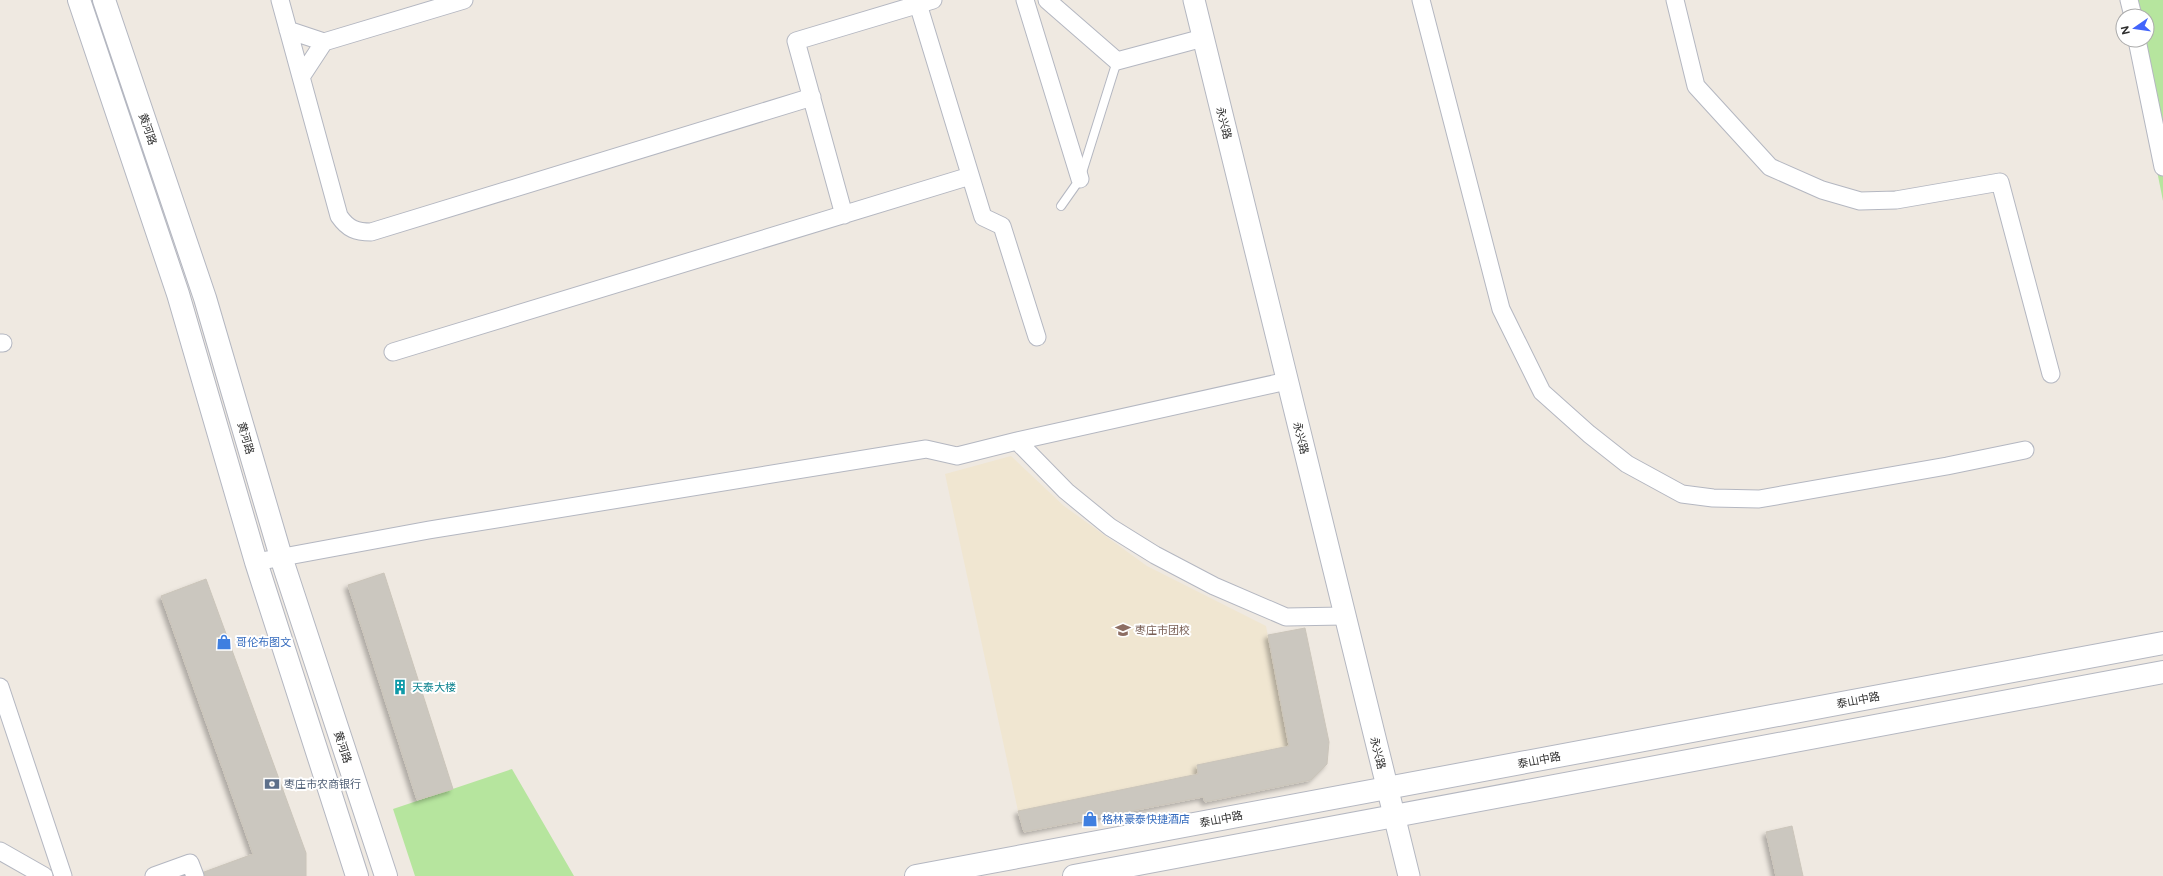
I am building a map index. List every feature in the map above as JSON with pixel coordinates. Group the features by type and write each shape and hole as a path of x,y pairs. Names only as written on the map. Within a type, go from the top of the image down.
{"main road":[{"path":"79,0 178,294 256,562 357,876"},
{"name":"黄河路","path":"104,0 205,298 281,558 386,876"},
{"name":"泰山中路","path":"916,876 2163,643"},
{"path":"1074,876 2163,672"}],"street":[{"path":"280,0 339,216 346,226 357,232 371,232 812,97"},
{"path":"288,30 324,42 464,0"},
{"path":"1025,0 1080,179"},
{"path":"1047,0 1117,61 1203,38"},
{"name":"永兴路","path":"1194,0 1409,876"},
{"path":"1421,0 1501,309 1542,392 1589,434 1627,464 1682,494 1712,498 1759,499 1947,466 2025,450"},
{"path":"1675,0 1696,86 1770,167 1822,190 1860,201 1896,200 2000,182 2051,374"},
{"path":"844,215 796,42 926,2 970,176 983,217 1002,226 1037,337"},
{"path":"301,77 324,42"},
{"path":"2139,48 2163,167"},
{"path":"393,352 970,176"},
{"path":"256,562 429,530 926,448 957,456 1017,441 1287,381"},
{"path":"1017,441 1072,495 1110,527 1155,555 1214,586 1286,617 1344,616"},
{"path":"0,687 63,876"},
{"path":"0,851 44,876"},
{"path":"154,876 190,863 195,876"}],"lane":[{"path":"1061,206 1080,179 1117,61"}],"shaded area":[{"name":"枣庄市团校","path":"1011,456 1064,506 1147,566 1266,626 1289,746 1197,765 1198,775 1018,811 945,474"}],"green space":[{"path":"2123,0 2163,0 2163,201 2133,48 2155,48 2155,8 2124,8"},
{"path":"512,769 574,876 415,876 393,809"}],"building":[{"name":"天泰大楼","path":"384,573 453,789 417,800 348,585"},
{"path":"206,579 306,853 306,876 205,876 204,872 253,854 161,596"},
{"path":"1305,628 1329,742 1327,764 1311,780 1205,802 1203,797 1024,832 1018,811 1198,774 1197,765 1289,746 1268,635"},
{"path":"1792,826 1803,876 1776,876 1766,832"}],"place":[{"name":"枣庄市团校","path":"1123,630"},
{"name":"哥伦布图文","path":"224,642"},
{"name":"天泰大楼","path":"400,687"},
{"name":"枣庄市农商银行","path":"272,784"},
{"name":"格林豪泰快捷酒店","path":"1090,819"}]}
